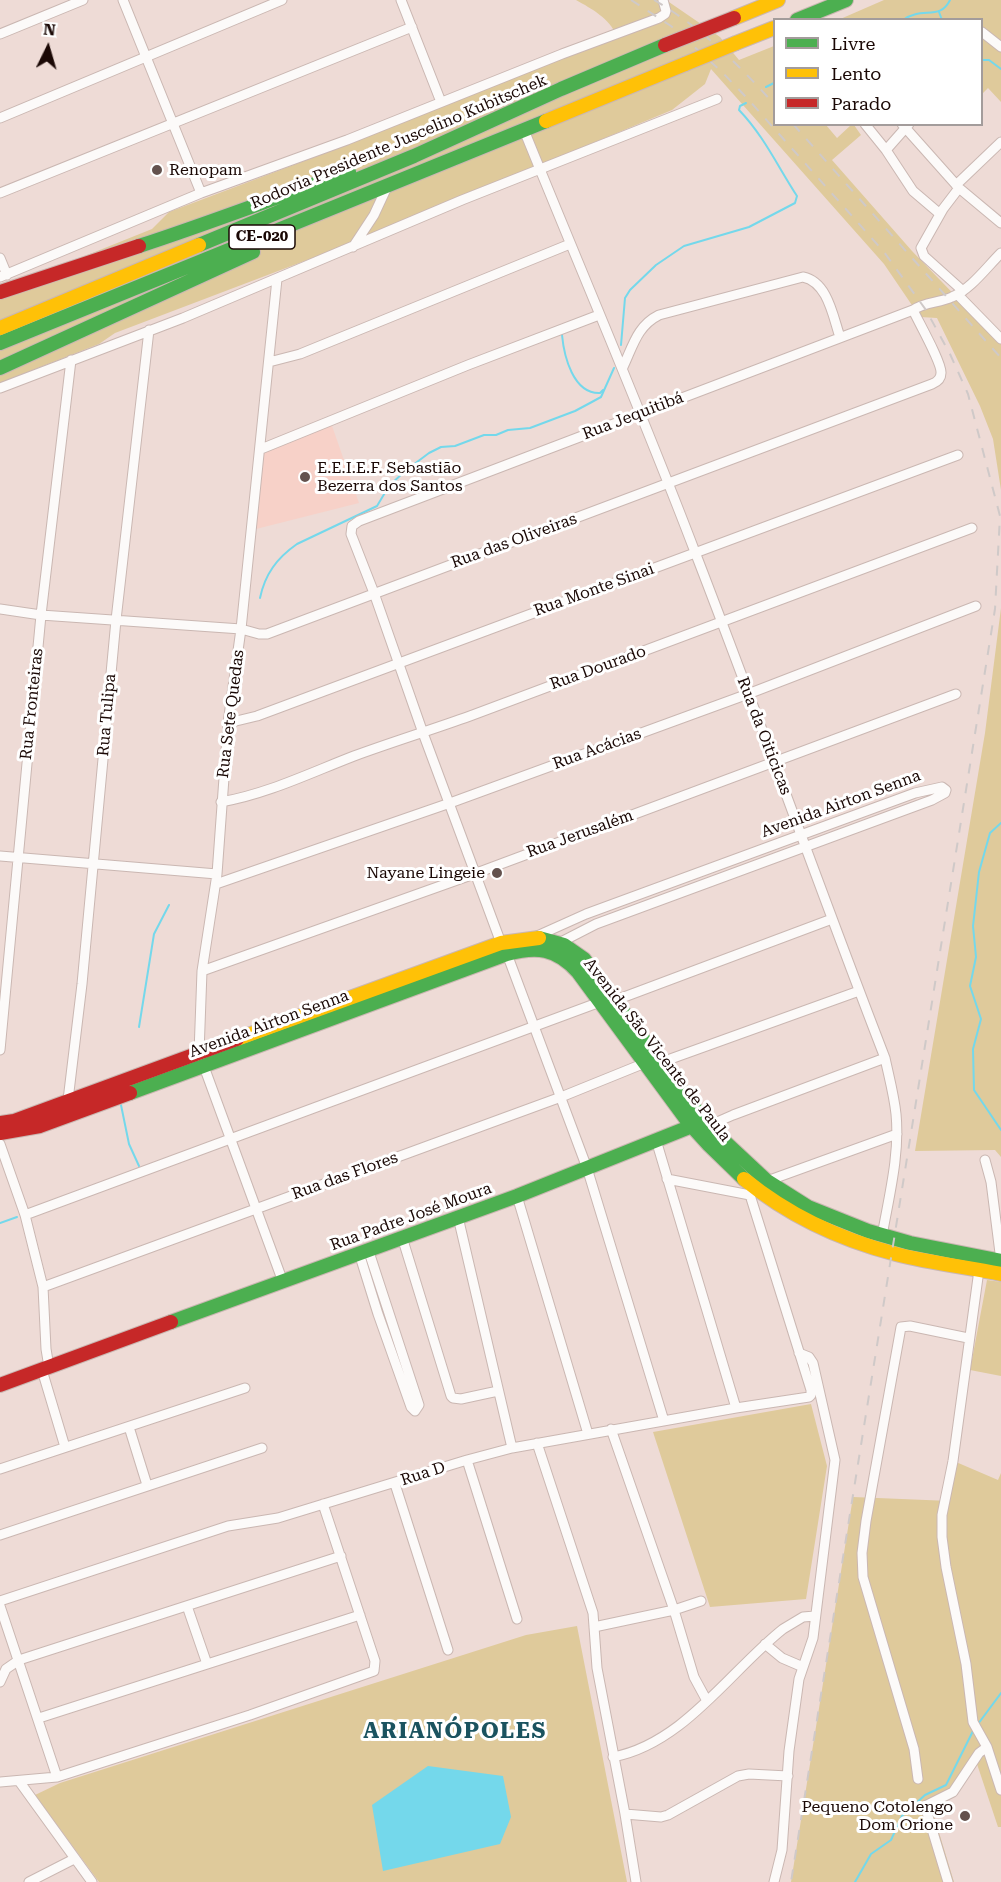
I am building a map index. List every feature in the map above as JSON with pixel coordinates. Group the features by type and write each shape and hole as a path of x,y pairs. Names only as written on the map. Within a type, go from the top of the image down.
{"main road":[{"name":"Rodovia Presidente Juscelino Kubitschek","path":"0,328 414,156 561,89 665,45 778,0"},
{"path":"802,18 846,0"},
{"name":"Rodovia Presidente Juscelino Kubitschek","path":"0,343 773,28"},
{"path":"0,292 216,221 328,179 414,156"},
{"path":"0,368 299,231 351,201"},
{"name":"Avenida Airton Senna","path":"0,1123 14,1121 68,1100 202,1059 536,936 561,942"},
{"name":"Avenida São Vicente de Paula","path":"561,942 584,959 616,1000 645,1063 707,1146 751,1190 838,1235 891,1253 1001,1274"},
{"name":"Avenida Airton Senna","path":"504,948 550,951"},
{"name":"Avenida São Vicente de Paula","path":"550,951 573,966 600,1002 662,1062 708,1126 767,1181 808,1207 882,1236 1001,1261"},
{"name":"Avenida Airton Senna","path":"0,1133 40,1126 161,1080 202,1059"},
{"name":"Rua Padre José Moura","path":"0,1385 517,1196 692,1126"}],"street":[{"path":"0,34 83,0"},
{"path":"123,0 201,193"},
{"path":"0,118 282,0"},
{"path":"401,0 441,102"},
{"path":"0,258 3,276 201,193 347,140 659,18 666,11 663,0"},
{"path":"0,193 412,27"},
{"path":"983,33 1001,47"},
{"path":"0,388 277,279 539,169 717,99"},
{"path":"867,126 886,150 913,191 940,214"},
{"path":"886,150 905,126 958,187 1001,223"},
{"name":"Rua da Oiticicas","path":"524,130 599,315 623,367 695,552 885,1058 896,1114 897,1134 892,1182 882,1236"},
{"path":"1001,142 958,187 923,244 922,252 1001,339"},
{"path":"353,247 374,215 387,186"},
{"path":"269,362 300,354 570,244"},
{"path":"960,293 1001,253"},
{"path":"623,367 640,329 647,321 659,315 803,277 810,279 824,293 840,337"},
{"name":"Rua Sete Quedas","path":"202,1059 202,970 216,884 228,723 261,449 277,279"},
{"name":"Rua Jequitibá","path":"374,593 351,534 352,526 359,521 913,310 922,304 949,299 960,293"},
{"name":"Rua das Oliveiras","path":"0,609 41,615 241,629 267,634 908,394 939,380 940,365 913,310"},
{"path":"261,449 599,315"},
{"name":"Rua Tulipa","path":"68,1100 82,984 116,620 149,330"},
{"name":"Rua Fronteiras","path":"0,1050 41,615 72,360"},
{"name":"Rua Monte Sinai","path":"228,723 257,716 958,454"},
{"name":"Rua Dourado","path":"221,802 292,781 722,623 972,528"},
{"path":"374,593 474,874 535,1026 587,1168 664,1421"},
{"name":"Rua Acácias","path":"216,884 450,803 748,694 976,606"},
{"name":"Rua Jerusalém","path":"202,970 474,874 956,694"},
{"name":"Avenida Airton Senna","path":"536,936 585,914 915,793 936,787 945,789 945,794 932,800 588,927 561,942"},
{"path":"0,856 217,874"},
{"path":"685,879 688,889"},
{"path":"616,1000 832,918"},
{"path":"662,1062 859,991"},
{"path":"25,1215 600,1002"},
{"path":"708,1126 733,1114 885,1058"},
{"path":"202,1059 283,1282"},
{"name":"Rua das Flores","path":"43,1287 561,1098 645,1063"},
{"path":"767,1181 897,1134"},
{"path":"656,1140 736,1408"},
{"path":"0,1144 25,1215 43,1287 45,1369 65,1447"},
{"path":"985,1160 1001,1261"},
{"path":"667,1179 751,1190 799,1353 809,1357 813,1364 835,1460 813,1638 797,1689 789,1751 782,1850 774,1882"},
{"path":"517,1196 588,1434"},
{"path":"458,1217 512,1448"},
{"path":"402,1237 453,1398 458,1400 498,1391"},
{"path":"364,1251 389,1311 402,1368 378,1314 364,1251"},
{"path":"979,1270 953,1461 942,1515 942,1537 953,1605 966,1664 973,1722 987,1747 1001,1790"},
{"path":"378,1314 389,1311"},
{"path":"918,1779 914,1749 865,1588 862,1553 899,1330 904,1325 968,1338"},
{"name":"Rua D","path":"0,1601 228,1526 278,1518 512,1448 611,1429 803,1399 811,1395 811,1390 799,1353"},
{"path":"0,1469 245,1388"},
{"path":"129,1427 147,1485"},
{"path":"611,1429 674,1610 694,1677 706,1701"},
{"path":"537,1443 593,1612 597,1668 636,1882"},
{"path":"0,1535 262,1448"},
{"path":"467,1460 518,1619"},
{"path":"394,1484 448,1650"},
{"path":"0,1782 57,1777 375,1671 375,1661 323,1504"},
{"path":"0,1682 6,1669 19,1660 341,1556"},
{"path":"594,1627 674,1610 701,1601"},
{"path":"0,1606 4,1627 19,1660 57,1777"},
{"path":"187,1606 207,1664"},
{"path":"39,1718 360,1615"},
{"path":"613,1757 630,1754 659,1740 706,1701 765,1644 794,1621 803,1617 815,1616"},
{"path":"765,1644 782,1658 803,1667"},
{"path":"948,1882 925,1806 952,1792 979,1754 987,1747"},
{"path":"625,1814 668,1815 738,1776 749,1774 788,1776"},
{"path":"19,1781 92,1882"},
{"path":"29,1882 74,1859"}],"shaded area":[{"path":"576,0 666,0 720,37 739,60 773,46 773,126 827,126 837,138 850,126 855,126 861,135 832,160 912,251 1001,343 1001,490 993,439 980,406 937,318 920,317 884,264 711,69 705,84 672,110 365,238 115,333 99,344 0,383 0,290 152,229 169,212 349,144 617,36 605,19"},
{"path":"884,0 1001,0 1001,102 988,88 983,93 983,18 843,18"},
{"name":"E.E.I.E.F. Sebastião Bezerra dos Santos","path":"331,423 359,503 256,529 264,451"},
{"path":"1001,608 1001,1157 995,1150 915,1151 985,733"},
{"path":"987,1280 1001,1282 1001,1376 970,1370"},
{"path":"811,1404 827,1466 806,1599 710,1607 653,1432"},
{"path":"956,1462 998,1480 1001,1473 1001,1827 998,1827 976,1761 954,1794 931,1806 954,1882 791,1882 853,1497 950,1501"},
{"path":"577,1626 627,1882 99,1882 35,1795 60,1783 526,1635"}],"water":[{"path":"428,1766 503,1776 511,1817 500,1844 383,1871 372,1805"}],"waterway":[{"path":"906,18 941,10 950,0"},
{"path":"939,12 941,18"},
{"path":"983,60 989,60 1001,69"},
{"path":"766,87 773,84"},
{"path":"621,345 625,298 630,290 656,265 684,246 749,227 795,203 797,196 763,141 739,110 740,106 746,103"},
{"path":"562,335 568,363 577,381 591,392 600,393 603,390"},
{"path":"260,598 269,574 290,549 377,506 389,486 429,453 441,447 455,446 484,435 496,435 508,430 530,428 575,411 601,397 614,368"},
{"path":"1001,823 990,833 979,872 973,926 976,957 970,986 981,1019 973,1049 974,1090 1001,1130"},
{"path":"139,1027 154,934 169,905"},
{"path":"121,1105 129,1144 139,1166"},
{"path":"0,1223 17,1217"},
{"path":"978,1724 1001,1693"},
{"path":"855,1882 871,1854 891,1840 902,1816 925,1795 946,1785 973,1731"}],"railway":[{"path":"631,0 671,26 747,98 884,252 926,310 968,394 1000,516 995,609 791,1882"},
{"path":"654,0 703,34 773,103"},
{"path":"795,126 1001,358"}],"traffic: fast":[{"path":"802,18 846,0"},
{"path":"199,245 414,156 561,89 665,45"},
{"path":"0,343 546,121"},
{"path":"139,246 349,172"},
{"path":"0,368 253,252"},
{"path":"539,938 564,945 584,959 708,1126 767,1181 808,1207 868,1231 910,1243 1001,1261"},
{"path":"130,1093 507,954 528,950 546,951 562,958 578,972 689,1123 744,1179"},
{"path":"171,1322 517,1196 692,1126"}],"traffic: slow":[{"path":"734,18 778,0"},
{"path":"736,43 773,28"},
{"path":"685,64 736,43"},
{"path":"546,121 685,64"},
{"path":"0,328 199,245"},
{"path":"237,1039 501,943 539,938"},
{"path":"744,1179 797,1215 836,1234 909,1257 1001,1274"}],"traffic: jam":[{"path":"665,45 734,18"},
{"path":"0,292 139,246"},
{"path":"0,1123 14,1121 237,1039"},
{"path":"0,1133 40,1126 130,1093"},
{"path":"0,1385 171,1322"}],"place":[{"name":"Renopam","path":"157,170"},
{"name":"E.E.I.E.F. Sebastião Bezerra dos Santos","path":"305,477"},
{"name":"Nayane Lingeie","path":"497,873"},
{"name":"Pequeno Cotolengo Dom Orione","path":"965,1816"}],"district":[{"name":"ARIANÓPOLES","path":"455,1732"}]}
